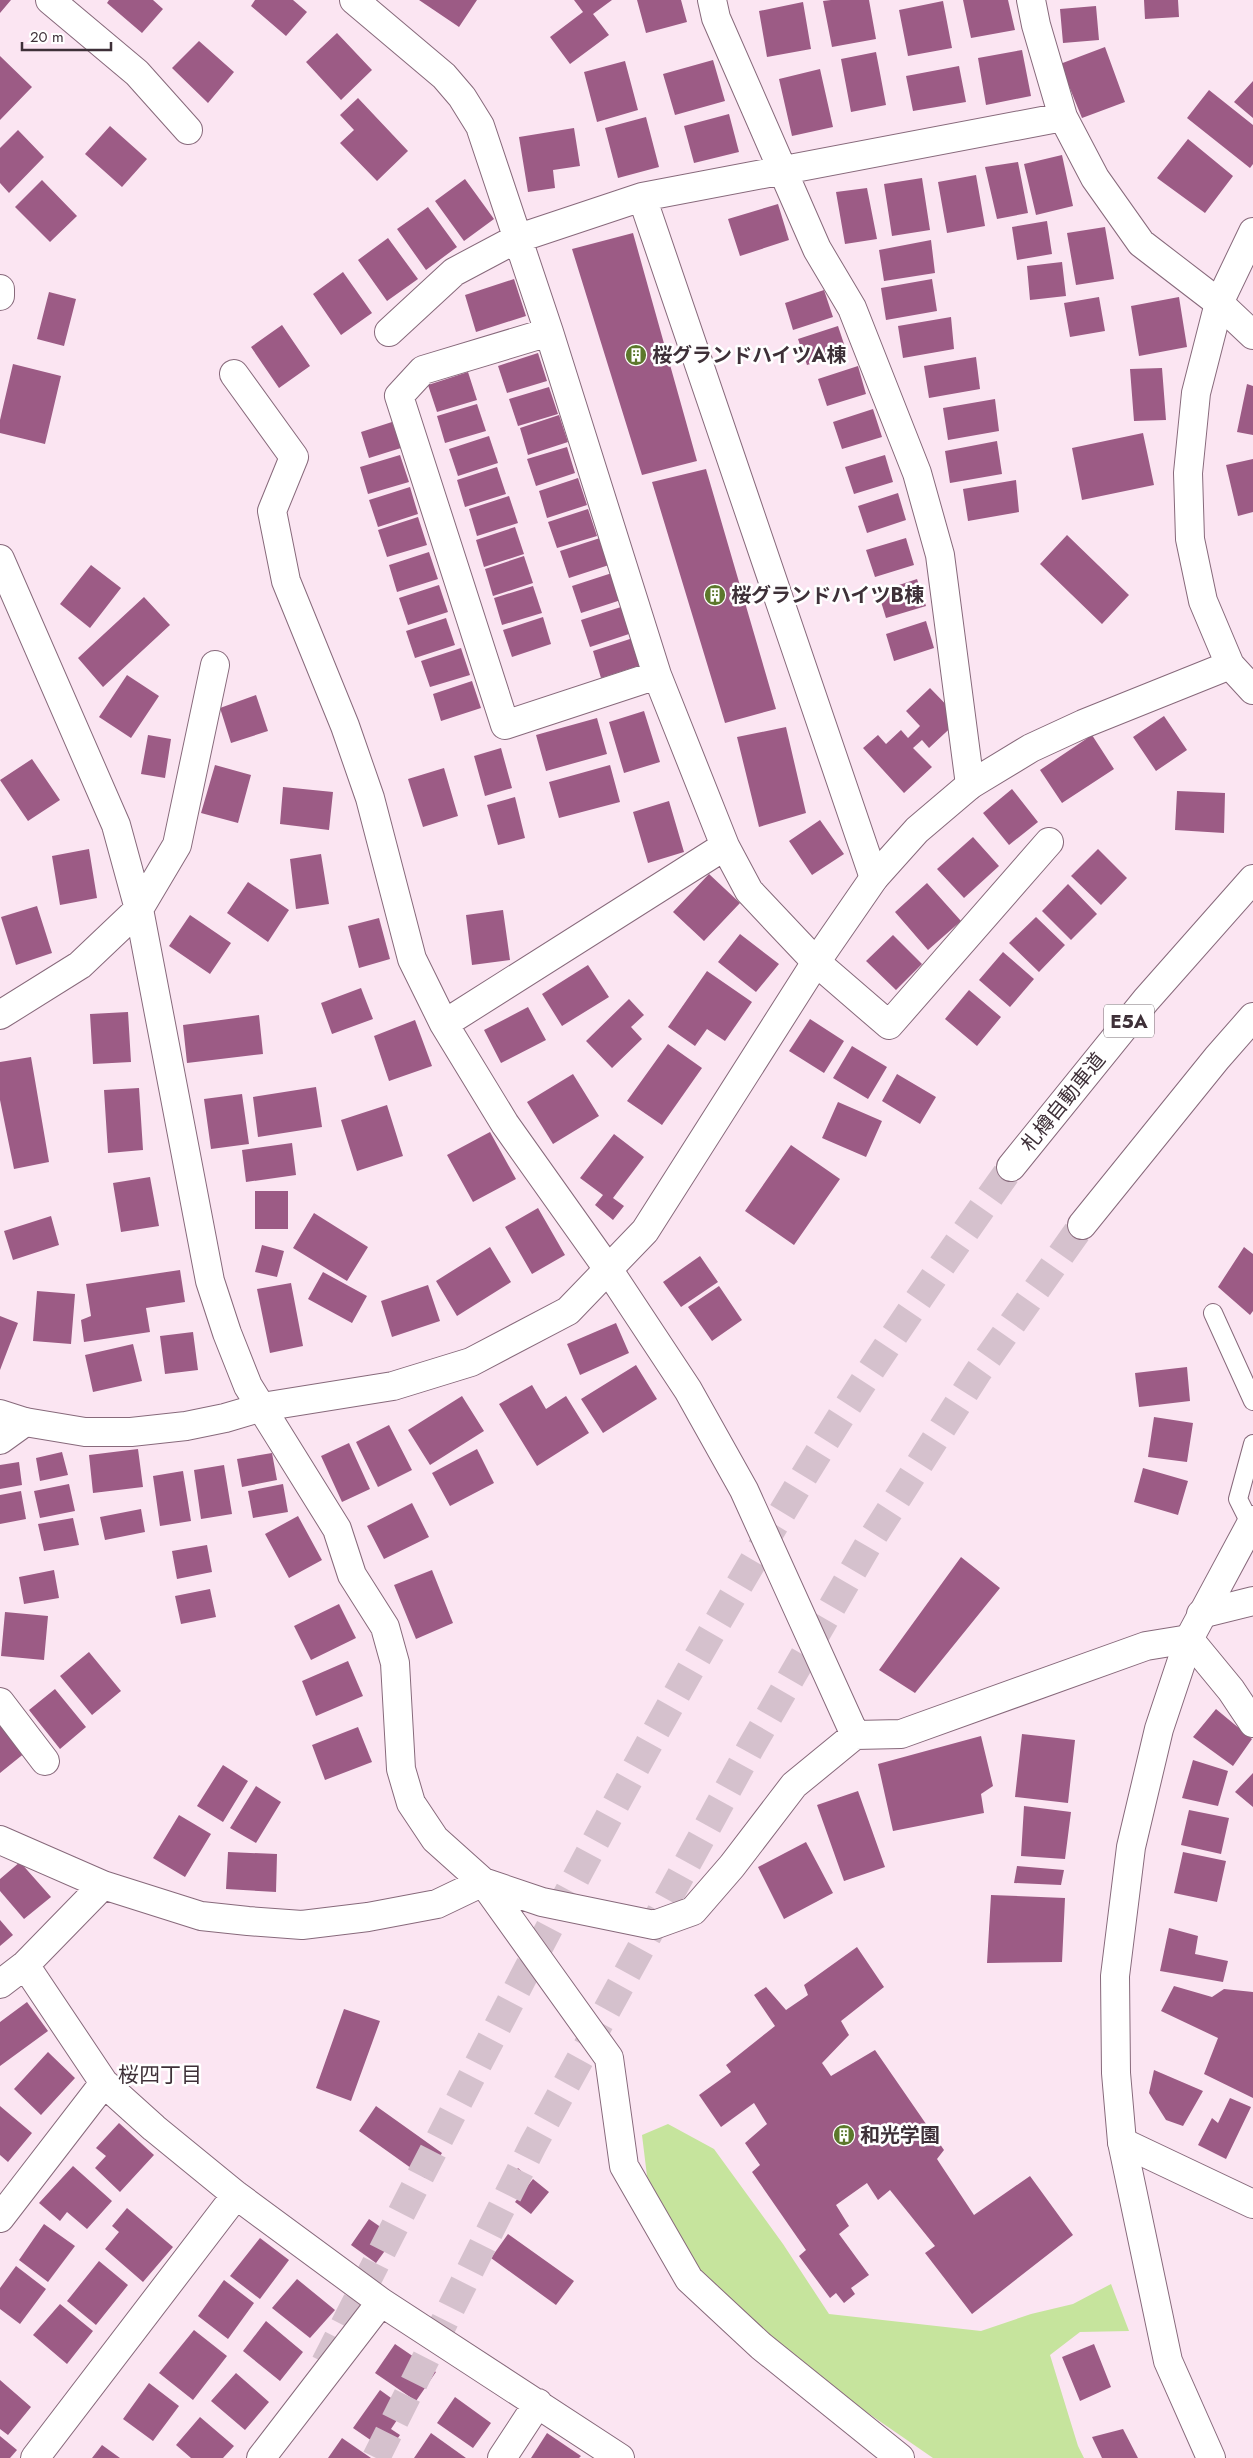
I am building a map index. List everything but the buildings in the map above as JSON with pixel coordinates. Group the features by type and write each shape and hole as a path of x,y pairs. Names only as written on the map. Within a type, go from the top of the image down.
{"main road":[{"path":"50,0 137,73 188,130"},
{"path":"354,0 444,76 462,97 480,126 516,239 549,332 657,675 725,846 748,891 816,962 890,1025 1049,842"},
{"path":"712,0 716,18 817,249 852,308 917,473 940,555 970,785"},
{"path":"1031,0 1036,25 1063,117 1095,178 1141,243 1219,303 1253,336"},
{"path":"389,332 454,272 516,239 642,197 1063,117"},
{"path":"642,197 874,878"},
{"path":"1253,232 1219,303 1196,394 1188,482 1190,538 1203,601 1230,665 1253,690"},
{"path":"0,289 0,296"},
{"path":"549,332 423,370 399,396 505,725 657,675"},
{"path":"234,374 294,457 272,511 286,581 345,726 370,798 412,959 444,1024 505,1124 608,1269 688,1390 744,1490 855,1735"},
{"path":"0,559 116,825 139,909 210,1281 227,1333 248,1386 337,1529 352,1575 385,1627 395,1663 401,1769 411,1803 435,1840 484,1882 609,2058 624,2166 689,2279 761,2346 900,2458"},
{"path":"0,1015 80,965 139,909 177,845 215,665"},
{"path":"0,1440 12,1418 85,1432 131,1432 225,1418 262,1407 393,1386 471,1362 568,1312 645,1230 816,962 874,878 917,830 970,785 1032,748 1083,724 1230,665"},
{"path":"444,1024 725,846"},
{"name":"札樽自動車道","path":"1011,1167 1146,1000 1253,880"},
{"path":"1082,1225 1217,1058 1253,1017"},
{"path":"1211,2458 1168,2361 1122,2142 1116,2073 1115,1976 1131,1847 1159,1728 1189,1638 1252,1522"},
{"path":"1201,1614 1253,1602"},
{"path":"0,1840 103,1885 201,1916 302,1925 368,1917 437,1904 484,1882 542,1902 654,1926 693,1911 732,1866 794,1785 855,1735 901,1734 1146,1646 1189,1638"},
{"path":"1189,1638 1231,1690 1253,1723"},
{"path":"0,1702 45,1761"},
{"path":"0,1984 25,1965 103,1885"},
{"path":"25,1965 104,2084 154,2128 236,2195 381,2302 620,2458"},
{"path":"0,2218 104,2084"},
{"path":"1122,2142 1253,2204"},
{"path":"36,2458 236,2195"},
{"path":"261,2458 381,2302"},
{"path":"502,2458 538,2403"}],"lane":[{"path":"1213,1313 1253,1401"},
{"path":"1252,1522 1238,1499 1253,1444"}],"green space":[{"path":"668,2124 714,2149 783,2244 829,2314 981,2331 1031,2314 1073,2304 1111,2284 1129,2331 1080,2332 1050,2355 1078,2446 1084,2458 933,2458 833,2389 743,2313 690,2261 647,2176 642,2135"}],"tunnel":[{"path":"325,2363 493,2034 609,1817 729,1602 792,1496 871,1370 1011,1167"},
{"path":"376,2458 533,2145 751,1747 869,1543 978,1372 1082,1225"}],"place":[{"name":"桜グランドハイツA棟","path":"636,355"},
{"name":"桜グランドハイツB棟","path":"715,595"},
{"name":"和光学園","path":"844,2135"}],"district":[{"name":"桜四丁目","path":"160,2075"}]}
